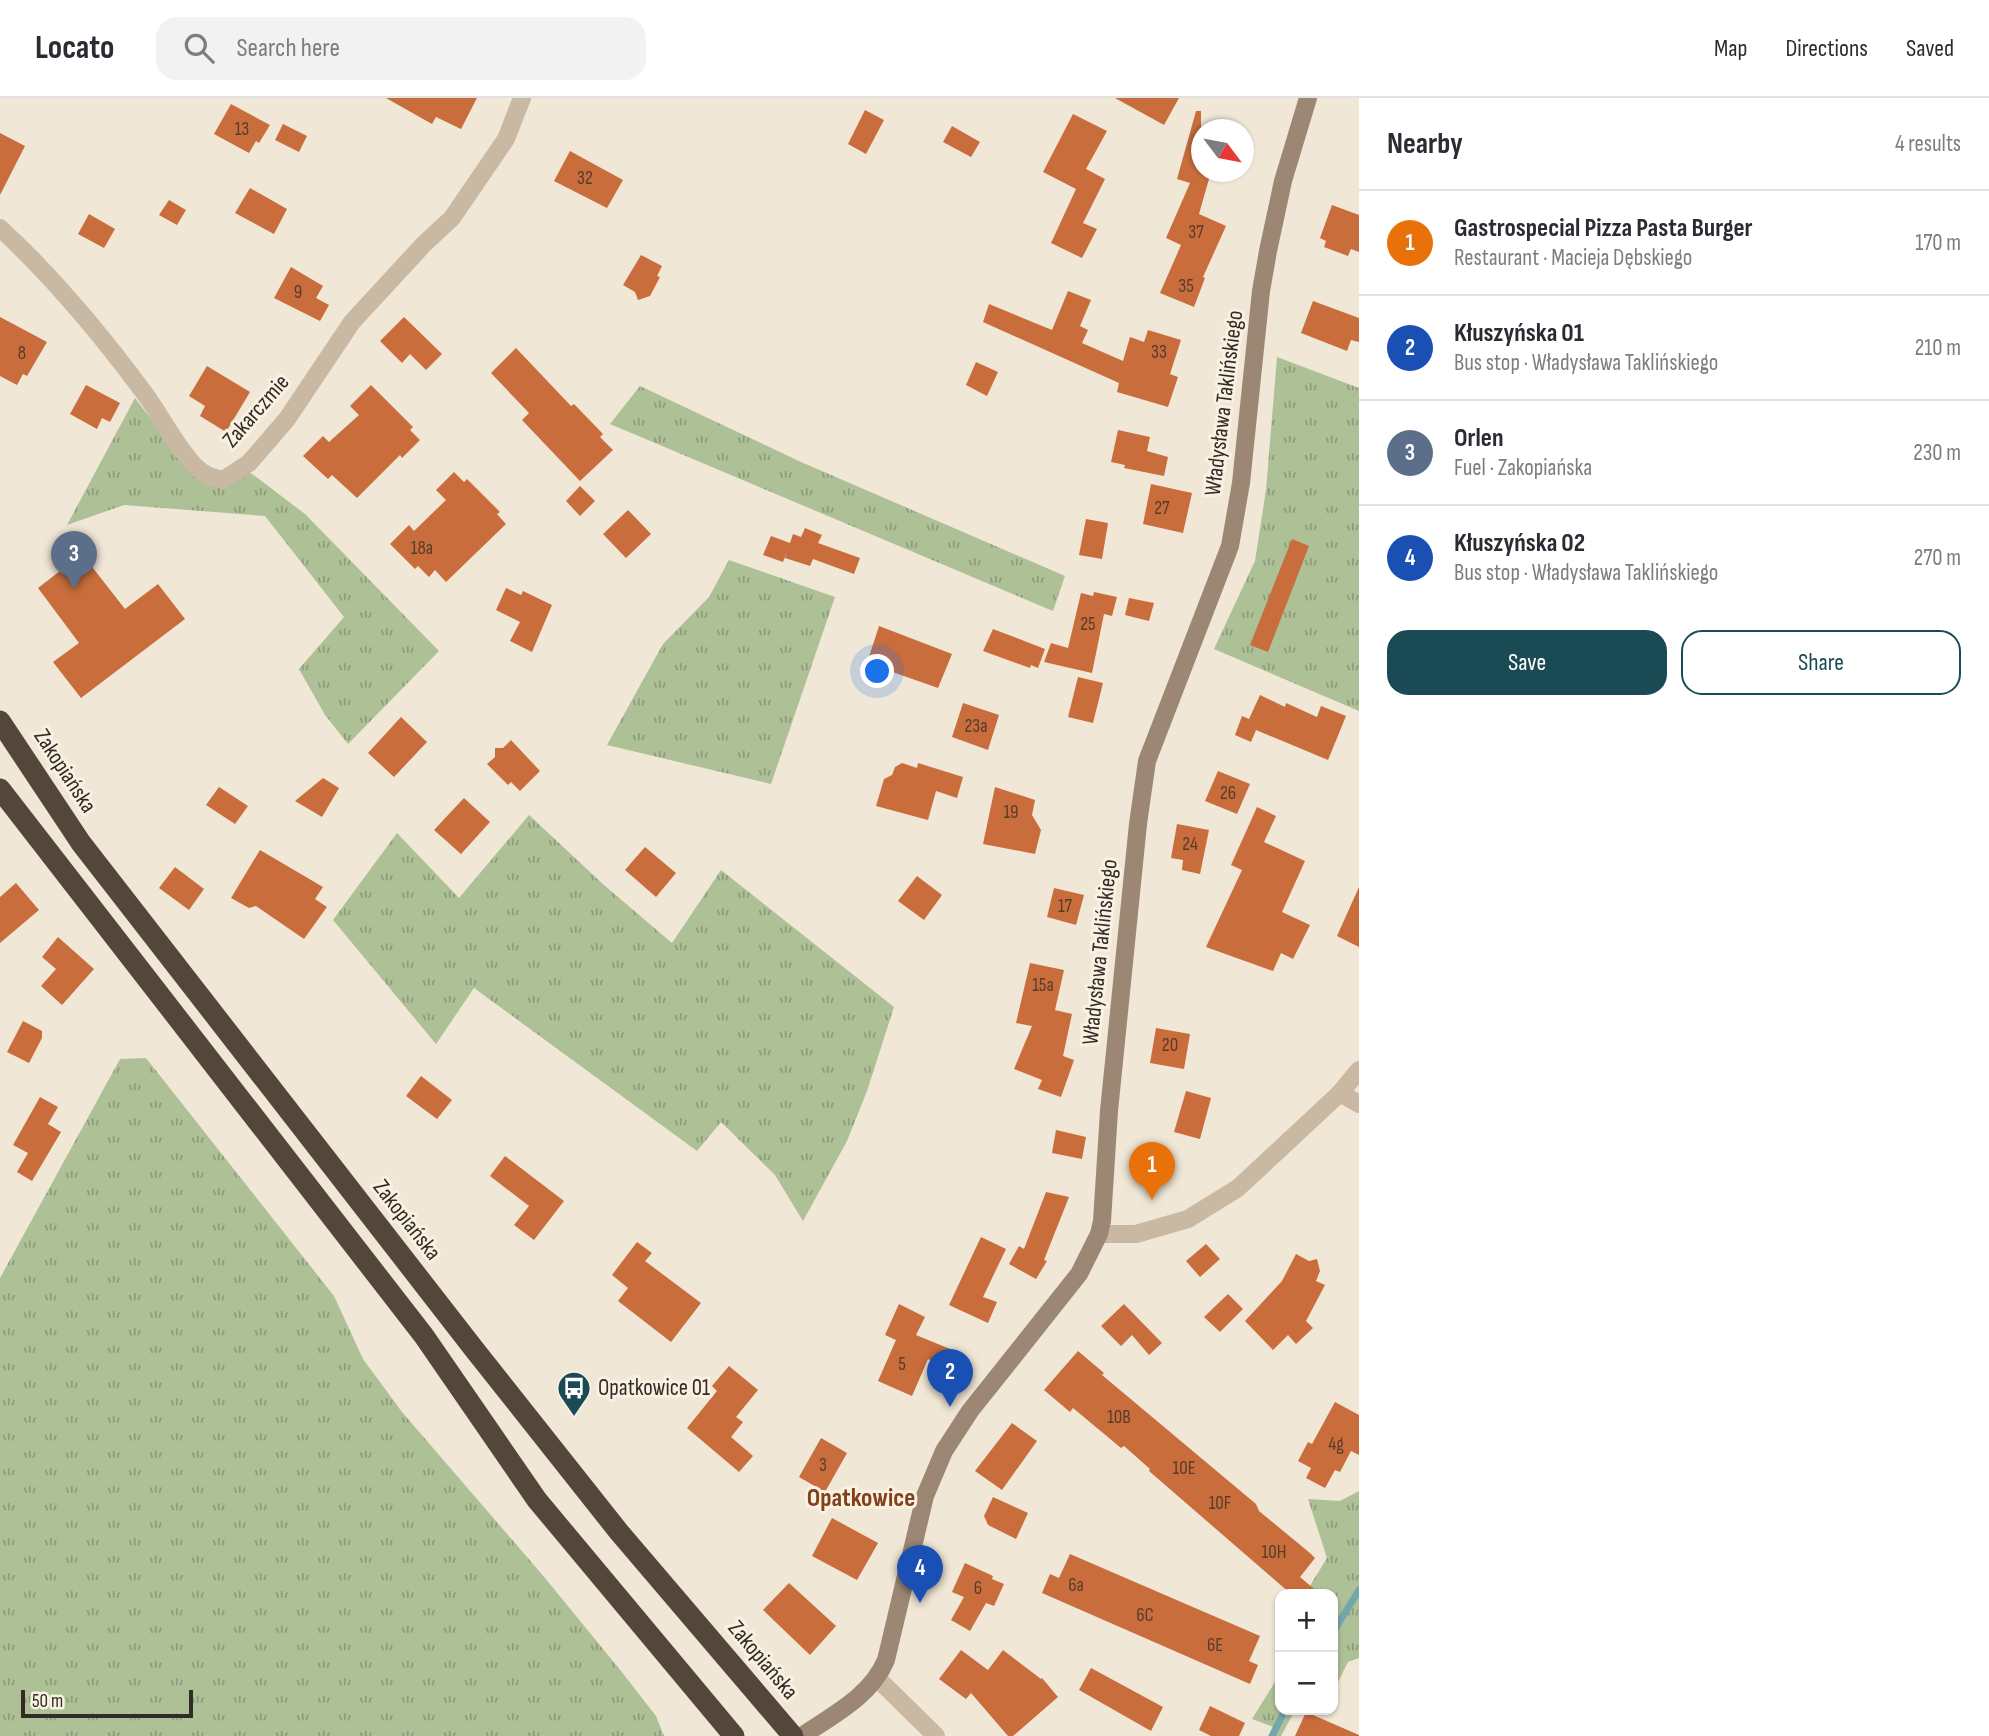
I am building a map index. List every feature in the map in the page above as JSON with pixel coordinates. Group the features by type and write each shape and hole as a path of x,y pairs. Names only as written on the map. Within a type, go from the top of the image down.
{"highway":[{"name":"Zakopiańska","path":"0,721 81,843 474,1349 619,1532 793,1736"},
{"path":"0,789 424,1336 537,1500 734,1736"}],"street":[{"name":"Zakarczmie","path":"0,228 52,279 94,326 154,405 192,464 206,476 223,480 249,463 287,419 352,323 452,218 506,139 522,98"},
{"name":"Władysława Taklińskiego","path":"878,1679 886,1660 925,1496 944,1451 970,1411 1079,1274 1102,1222 1109,1106 1147,761 1230,546 1241,483 1264,274 1283,181 1308,98"},
{"path":"1098,1234 1136,1234 1192,1216 1238,1188 1340,1093 1359,1070"},
{"path":"1340,1093 1359,1104"},
{"path":"802,1736 878,1679 936,1736"}],"green space":[{"path":"1277,357 1359,388 1359,711 1214,649 1255,561 1266,490"},
{"path":"640,386 801,462 1065,576 1053,611 610,424"},
{"path":"135,398 190,470 209,484 247,471 255,476 305,514 439,651 348,744 325,715 299,669 344,617 265,516 124,505 67,525"},
{"path":"729,560 835,597 771,784 607,745 663,644 709,597"},
{"path":"529,815 605,886 672,943 721,870 894,1007 867,1091 847,1141 803,1221 775,1175 721,1122 697,1151 474,988 436,1044 333,920 397,833 459,898"},
{"path":"146,1058 334,1296 363,1359 402,1412 621,1671 656,1716 664,1736 0,1736 0,1278 120,1059"},
{"path":"1359,1491 1359,1658 1348,1662 1338,1682 1338,1589 1308,1589 1327,1558 1308,1499 1340,1501"},
{"path":"1275,1682 1275,1715 1292,1715 1281,1736 1269,1736 1273,1727 1252,1719"}],"building":[{"path":"386,98 477,98 461,129 436,117 432,124"},
{"path":"1115,98 1179,98 1164,125"},
{"path":"231,104 270,125 249,153 214,134"},
{"path":"865,110 884,120 866,154 848,144"},
{"path":"1196,111 1201,111 1201,119 1194,119"},
{"path":"1073,114 1107,131 1086,169 1105,179 1083,223 1097,229 1082,258 1051,243 1076,189 1043,172"},
{"path":"283,124 307,136 299,152 275,140"},
{"path":"952,126 980,142 971,157 943,142"},
{"path":"1191,129 1191,182 1208,182 1199,214 1226,226 1203,277 1205,278 1194,307 1160,293 1181,245 1166,238 1190,183 1177,179"},
{"path":"0,133 25,146 0,195"},
{"path":"570,151 623,180 607,208 554,181"},
{"path":"250,188 287,209 274,234 235,213"},
{"path":"169,200 186,210 177,225 159,215"},
{"path":"1332,205 1359,215 1359,252 1351,249 1348,256 1324,247 1326,241 1320,238"},
{"path":"89,214 115,229 104,248 78,234"},
{"path":"641,255 662,266 657,276 660,277 650,296 638,300 635,292 623,285"},
{"path":"291,267 323,286 316,298 329,305 320,321 274,298"},
{"path":"1068,291 1091,300 1080,326 1088,330 1082,343 1123,361 1130,337 1144,342 1148,330 1181,340 1170,374 1178,377 1168,407 1117,392 1119,383 983,322 989,304 1052,330"},
{"path":"1313,301 1359,318 1359,342 1351,340 1347,351 1301,333"},
{"path":"0,317 47,342 27,376 23,374 17,385 0,376"},
{"path":"404,317 442,354 426,370 410,354 402,363 380,341"},
{"path":"516,348 571,406 574,404 603,434 600,437 613,450 580,481 522,420 529,413 491,373"},
{"path":"976,362 998,372 987,396 966,385"},
{"path":"207,366 250,392 226,432 200,416 205,406 189,396"},
{"path":"86,385 120,403 110,422 102,418 97,429 70,414"},
{"path":"371,385 413,427 410,430 420,440 402,458 400,455 357,498 332,475 328,479 303,456 323,436 329,442 359,415 350,406"},
{"path":"1118,430 1150,437 1147,451 1168,457 1164,476 1124,468 1125,465 1111,462"},
{"path":"454,472 464,482 467,479 500,512 497,514 506,524 446,582 435,570 429,577 418,566 415,569 390,544 409,525 414,531 446,500 436,490"},
{"path":"1151,484 1192,493 1183,533 1143,524"},
{"path":"580,486 595,501 580,516 566,501"},
{"path":"628,510 651,534 626,558 603,534"},
{"path":"1086,519 1108,523 1102,559 1079,555"},
{"path":"805,528 822,535 818,543 860,558 854,574 813,559 810,566 785,558 787,552 783,562 763,555 771,536 790,543 793,534 801,537"},
{"path":"1292,539 1309,546 1268,652 1250,645"},
{"path":"82,554 125,609 158,584 185,619 81,698 53,662 79,643 38,588"},
{"path":"506,588 521,595 523,591 552,605 532,652 510,641 520,622 496,610"},
{"path":"1094,592 1117,597 1112,616 1104,614 1092,673 1044,662 1051,643 1068,648 1081,593 1093,596"},
{"path":"1129,598 1154,603 1149,621 1125,615"},
{"path":"879,626 952,654 938,688 867,663"},
{"path":"993,629 1045,649 1038,668 1031,665 1030,668 983,651"},
{"path":"1078,677 1103,683 1093,723 1068,717"},
{"path":"1260,695 1285,707 1286,703 1317,717 1321,706 1346,716 1328,760 1256,730 1251,742 1235,735 1242,716 1249,719"},
{"path":"963,703 999,715 988,750 952,737"},
{"path":"401,717 427,742 394,777 368,753"},
{"path":"511,740 540,771 520,791 511,782 508,785 487,764 495,757 495,748 503,748"},
{"path":"902,763 917,768 918,763 963,777 957,798 936,791 928,820 876,806 884,779 892,775 895,767"},
{"path":"1218,771 1250,784 1237,814 1205,801"},
{"path":"323,778 339,788 322,817 295,801"},
{"path":"219,787 248,806 235,824 206,805"},
{"path":"995,787 1035,800 1032,815 1041,830 1035,854 983,844"},
{"path":"464,798 490,822 461,854 434,830"},
{"path":"1257,807 1276,816 1264,842 1305,861 1282,912 1310,925 1293,959 1281,953 1273,971 1206,947 1242,870 1231,865"},
{"path":"1177,824 1209,830 1200,874 1182,870 1183,860 1171,858"},
{"path":"645,847 676,873 656,897 625,870"},
{"path":"260,850 323,887 315,899 327,907 304,939 256,906 249,908 231,898"},
{"path":"175,867 204,889 189,910 159,888"},
{"path":"917,876 942,895 924,920 898,901"},
{"path":"16,883 39,910 0,943 0,897"},
{"path":"1359,887 1359,947 1337,936"},
{"path":"1054,888 1084,895 1076,925 1047,917"},
{"path":"58,937 94,969 62,1005 41,986 56,969 42,957"},
{"path":"1030,963 1064,970 1055,1010 1072,1014 1063,1056 1074,1060 1061,1097 1038,1089 1042,1080 1014,1069 1032,1026 1016,1023"},
{"path":"23,1021 42,1031 42,1038 29,1063 7,1052"},
{"path":"1156,1028 1190,1034 1184,1069 1150,1063"},
{"path":"421,1076 452,1100 437,1119 406,1096"},
{"path":"1186,1091 1211,1098 1200,1139 1174,1132"},
{"path":"40,1097 58,1107 48,1124 61,1132 32,1181 17,1172 28,1153 13,1145"},
{"path":"1056,1130 1086,1137 1082,1159 1052,1153"},
{"path":"505,1156 564,1201 534,1240 514,1225 529,1206 490,1176"},
{"path":"1046,1192 1069,1197 1044,1260 1047,1261 1036,1279 1009,1264 1019,1246 1024,1249"},
{"path":"981,1237 1006,1249 983,1297 997,1302 988,1323 949,1305"},
{"path":"637,1242 652,1253 645,1261 701,1303 671,1342 618,1301 628,1288 612,1275"},
{"path":"1206,1244 1220,1259 1200,1277 1186,1261"},
{"path":"1296,1254 1309,1261 1317,1259 1320,1271 1316,1281 1325,1285 1306,1321 1313,1328 1296,1344 1288,1335 1273,1350 1245,1321 1282,1281"},
{"path":"1228,1294 1243,1309 1220,1332 1204,1317"},
{"path":"899,1304 925,1317 916,1335 950,1349 968,1360 957,1378 928,1359 912,1396 878,1381 896,1340 885,1335"},
{"path":"1124,1304 1162,1343 1149,1355 1132,1335 1121,1346 1101,1326"},
{"path":"1078,1351 1104,1373 1102,1375 1256,1504 1259,1511 1315,1558 1300,1577 1314,1589 1285,1589 1149,1471 1150,1469 1124,1446 1121,1448 1073,1408 1070,1412 1044,1390"},
{"path":"729,1366 758,1390 736,1417 743,1422 731,1437 753,1456 739,1472 687,1428 717,1391 712,1386"},
{"path":"1335,1402 1359,1415 1359,1455 1351,1451 1340,1472 1335,1470 1325,1488 1306,1478 1311,1468 1298,1461 1308,1442 1312,1444"},
{"path":"1012,1423 1037,1441 1002,1490 975,1471"},
{"path":"821,1438 847,1453 825,1492 799,1477"},
{"path":"993,1497 1028,1513 1016,1539 988,1525 984,1516"},
{"path":"832,1518 878,1543 857,1580 812,1556"},
{"path":"1070,1554 1260,1636 1249,1661 1258,1665 1250,1684 1042,1593 1050,1574 1059,1578"},
{"path":"965,1563 1004,1584 994,1606 986,1603 970,1631 951,1620 964,1597 952,1592"},
{"path":"789,1583 836,1626 810,1655 763,1610"},
{"path":"961,1650 988,1670 1003,1650 1042,1678 1058,1697 1013,1736 1008,1736 971,1693 966,1699 939,1679"},
{"path":"1091,1668 1163,1707 1151,1731 1079,1690"},
{"path":"1210,1706 1245,1723 1239,1736 1211,1736 1199,1730"},
{"path":"1305,1715 1313,1715 1359,1735 1359,1736 1295,1736"}],"waterway":[{"path":"1338,1624 1359,1590"},
{"path":"1272,1736 1282,1715"}],"place":[{"name":"Orlen","path":"74,589"},
{"name":"Gastrospecial Pizza Pasta Burger","path":"1152,1200"},
{"name":"Kłuszyńska 01","path":"950,1407"},
{"name":"Opatkowice 01","path":"574,1418"},
{"name":"Kłuszyńska 02","path":"920,1603"}],"district":[{"name":"Opatkowice","path":"861,1498"}]}
